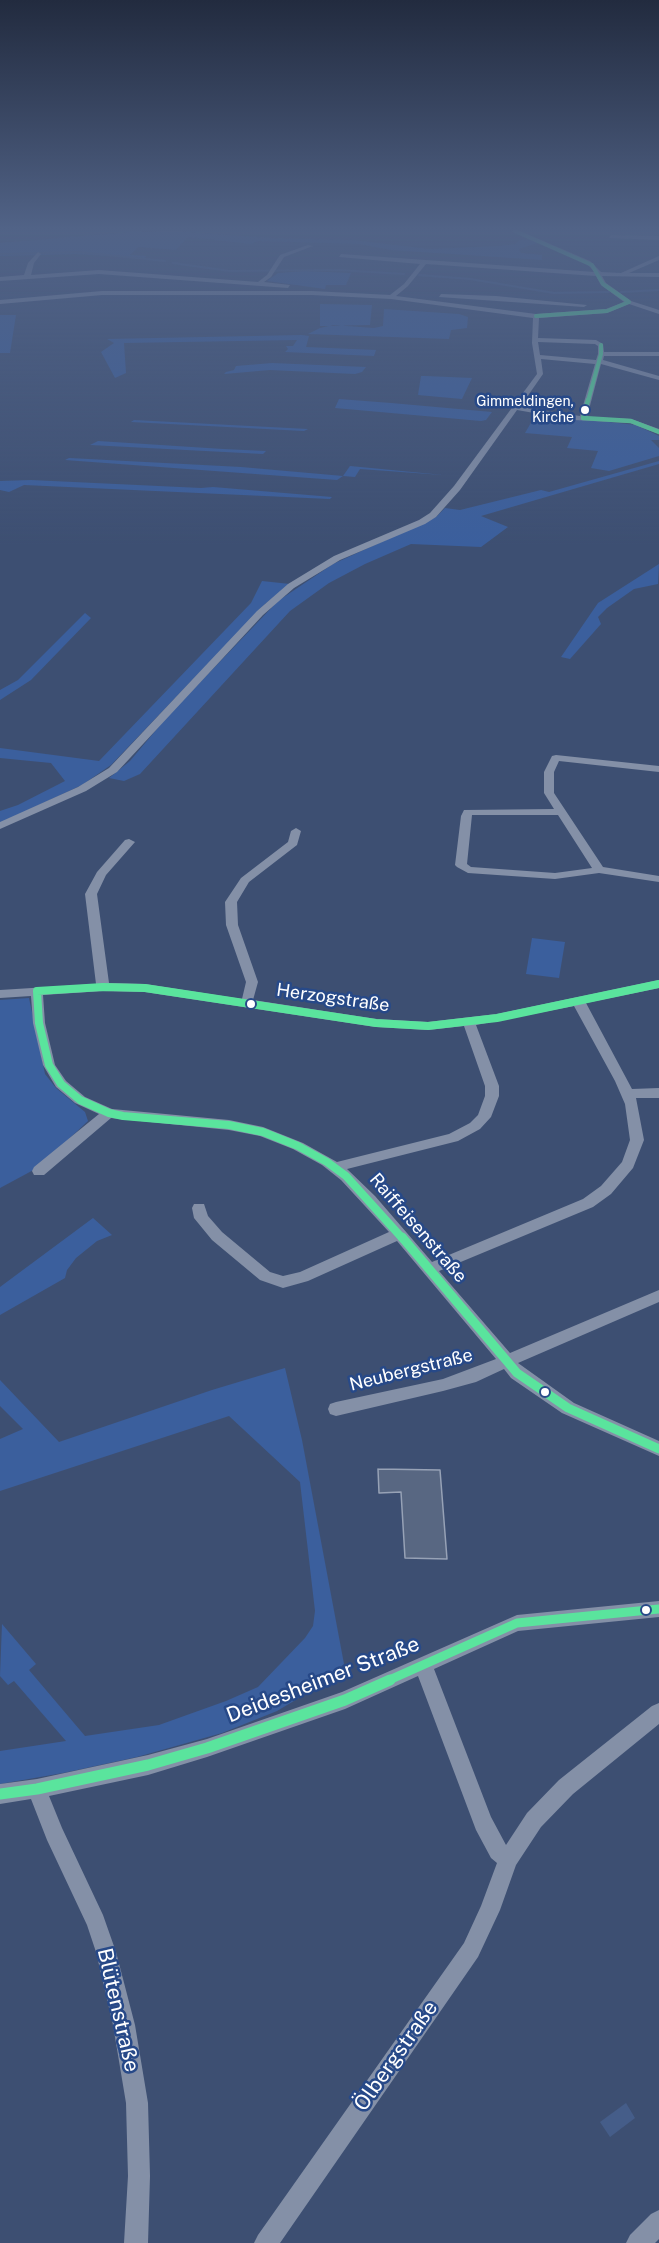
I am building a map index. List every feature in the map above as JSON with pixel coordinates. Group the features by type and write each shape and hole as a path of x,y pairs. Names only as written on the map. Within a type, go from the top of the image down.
{"street":[{"path":"0,826 66,797 107,774 278,596 337,558 428,518 450,496 540,374 536,336"},
{"path":"536,340 596,342 601,345 600,358 583,418"},
{"path":"538,357 600,358 659,354"},
{"path":"600,358 659,378"},
{"path":"518,406 583,418 631,421 659,432"},
{"path":"599,870 549,793 549,772 556,758 659,769"},
{"path":"561,812 472,811 466,813 461,865 468,870 555,876 599,870 659,879"},
{"path":"246,1003 252,982 232,925 231,903 245,880 293,843 296,831"},
{"path":"103,987 91,894 101,874 129,842"},
{"name":"Herzogstraße","path":"0,994 103,987 145,988 395,1025 428,1026 469,1023 659,984"},
{"name":"Raiffeisenstraße","path":"37,991 39,1023 46,1054 61,1084 80,1100 109,1113 229,1125 255,1130 298,1146 337,1168 356,1185 430,1269 507,1363 528,1382 568,1408 659,1449"},
{"path":"430,1269 571,1212 606,1190 620,1177 628,1164 637,1140 634,1114 628,1094 578,1001"},
{"path":"337,1168 348,1163 453,1138 475,1126 484,1117 492,1096 492,1086 469,1023"},
{"path":"628,1094 659,1093"},
{"path":"39,1172 109,1113"},
{"path":"199,1208 201,1218 217,1236 265,1276 283,1282 303,1277 399,1234"},
{"name":"Neubergstraße","path":"336,1409 443,1385 507,1363 659,1296"},
{"name":"Deidesheimer Straße","path":"0,1794 38,1789 148,1765 207,1748 345,1700 517,1623 659,1609"},
{"path":"424,1666 483,1823 492,1843 508,1859"},
{"name":"Ölbergstraße","path":"266,2243 471,1950 490,1910 508,1859 548,1803 659,1712"},
{"name":"Blütenstraße","path":"38,1789 54,1833 96,1922 124,2025 136,2103 139,2176 136,2243"},
{"path":"638,2243 659,2222"}],"shaded area":[{"path":"0,336 13,336 10,353 0,353"},
{"path":"307,336 309,336 306,347 376,350 374,356 285,352 288,349 286,346 293,346 297,340 124,343 126,373 115,378 101,352 114,343 107,339"},
{"path":"355,336 450,336 449,339"},
{"path":"272,363 366,367 362,372 355,374 270,370 224,374 234,370 236,366"},
{"path":"421,376 472,378 462,399 418,395"},
{"path":"339,399 492,412 486,420 481,421 335,408"},
{"path":"536,414 636,425 659,436 659,440 651,440 659,448 659,456 609,471 591,468 598,451 567,448 572,437 525,433"},
{"path":"134,420 308,429 304,431 131,422"},
{"path":"98,441 266,451 263,454 90,445"},
{"path":"69,458 241,467 343,476 337,480 65,460"},
{"path":"659,461 659,464 481,516 508,527 481,547 411,544 329,583 290,611 140,774 124,781 109,778 130,761 167,717 278,601 333,564 436,517 445,508 460,510 541,490 549,492"},
{"path":"350,466 443,475 360,469 355,477 343,476"},
{"path":"31,480 213,487 332,497 330,499 24,485 9,492 0,490 0,481"},
{"path":"659,564 658,584 634,589 607,608 598,617 601,624 570,659 561,657 598,603"},
{"path":"262,581 290,584 265,604 111,765 82,785 0,823 0,811 18,805 65,781 51,763 0,758 0,748 99,761 251,603"},
{"path":"85,613 91,618 31,680 0,700 0,690 18,680"},
{"path":"532,938 565,942 559,978 526,974"},
{"path":"29,998 45,1074 56,1088 85,1112 88,1121 39,1167 0,1188 0,1000"},
{"path":"93,1218 112,1235 97,1241 76,1258 67,1270 65,1278 0,1315 0,1287"},
{"path":"285,1368 302,1440 344,1664 324,1683 277,1711 222,1733 137,1757 0,1784 0,1751 66,1741 14,1681 8,1685 0,1676 2,1624 36,1664 29,1670 85,1736 159,1725 258,1687 305,1638 313,1626 315,1611 300,1482 229,1416 0,1491 0,1439 23,1429 0,1406 0,1380 59,1442 212,1390"},
{"path":"626,2103 635,2118 610,2137 600,2122"}],"building":[{"path":"378,1469 440,1470 447,1559 405,1558 401,1492 379,1493"}],"transit line":[{"path":"583,418 601,354 601,345"},
{"path":"583,418 631,421 659,432"},
{"path":"37,991 103,987 145,988 376,1023 428,1026 497,1018 659,984"},
{"path":"37,991 39,1023 49,1065 61,1084 80,1100 109,1113 123,1116 229,1125 263,1132 298,1146 327,1162 346,1176 370,1200 517,1373 568,1408 659,1449"},
{"path":"0,1794 37,1789 148,1765 207,1748 345,1700 517,1623 659,1609"}],"place":[{"name":"Gimmeldingen, Kirche","path":"585,410"}]}
